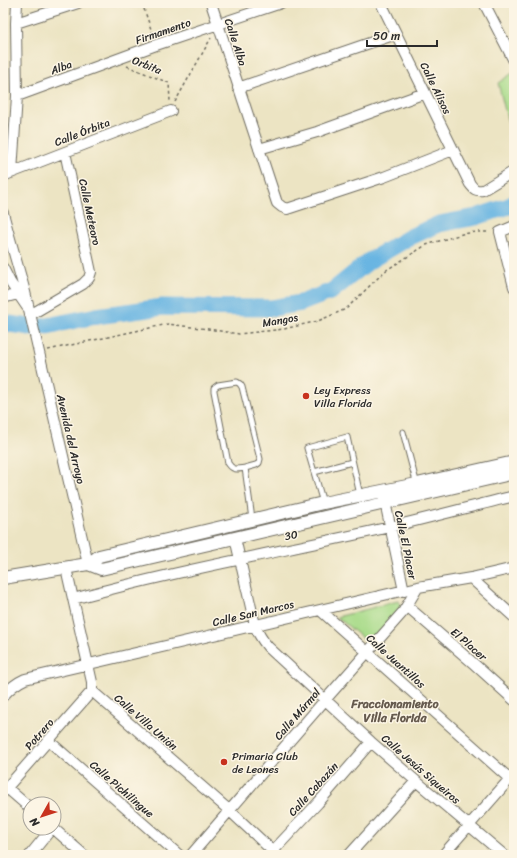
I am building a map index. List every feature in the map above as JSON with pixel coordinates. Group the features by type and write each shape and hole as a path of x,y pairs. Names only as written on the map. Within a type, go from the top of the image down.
{"street":[{"path":"8,174 17,96 17,3"},
{"path":"16,23 78,3"},
{"name":"Calle Alba","path":"211,3 277,203 282,207 287,209 384,177 453,150"},
{"name":"Firmamento","path":"114,61 156,45 281,3"},
{"name":"Calle Alisos","path":"381,3 470,184 478,191 483,190 514,171"},
{"path":"486,4 514,61"},
{"path":"238,88 396,34"},
{"name":"Alba","path":"17,96 114,61"},
{"path":"259,149 316,132 425,93"},
{"name":"Calle Órbita","path":"8,174 171,111"},
{"name":"Calle Meteoro","path":"30,314 83,284 90,278 91,272 65,152"},
{"name":"Avenida del Arroyo","path":"3,213 21,294 30,314 40,352 88,564"},
{"path":"514,226 500,232 514,287"},
{"path":"3,268 10,282 21,294 3,298"},
{"path":"88,564 101,569 386,504 418,490 514,462"},
{"path":"3,578 88,564 98,556 382,490 418,490 514,474"},
{"name":"Calle El Placer","path":"382,490 404,591"},
{"name":"30","path":"73,599 239,559 390,527 514,496"},
{"name":"Calle Jesús Siqueiros","path":"235,538 255,625 262,641 371,742 468,826 504,855"},
{"path":"66,568 92,682 92,691"},
{"name":"Calle San Marcos","path":"3,696 17,682 25,678 418,587 471,578 514,568"},
{"path":"471,578 514,617"},
{"name":"Calle Mármol","path":"191,855 403,612 418,587"},
{"name":"El Placer","path":"407,606 514,700"},
{"name":"Calle Juantillos","path":"320,610 512,776"},
{"name":"Potrero","path":"5,790 92,691"},
{"name":"Calle Villa Unión","path":"92,691 230,811 275,853"},
{"name":"Calle Pichilingue","path":"49,741 179,855"},
{"name":"Calle Cabazán","path":"275,853 371,742"},
{"path":"443,855 512,776"},
{"path":"349,855 416,781"},
{"path":"5,790 22,802"},
{"path":"30,855 45,836"},
{"path":"61,836 84,855"}],"lane":[{"path":"237,382 242,387 260,459 259,463 256,465 245,468 235,469 228,463 214,391 214,388 218,385 237,382"},
{"path":"403,432 418,490"},
{"path":"323,503 307,448 347,437 360,495"},
{"path":"314,472 352,462"},
{"path":"245,468 252,519"}],"path":[{"path":"142,3 156,45"},
{"path":"171,111 218,25"},
{"name":"Orbita","path":"114,61 170,83 171,111"},
{"name":"Mangos","path":"40,352 168,324 208,328 239,334 284,330 318,321 346,309 385,271 426,245 462,234 476,232 500,232"}],"green space":[{"path":"514,72 514,146 498,83"},
{"path":"398,601 402,608 370,644 337,617"}],"waterway":[{"path":"3,323 37,328 96,316 163,307 272,308 301,303 332,291 369,261 410,237 439,224 476,217 514,203"}],"place":[{"name":"Ley Express Villa Florida","path":"306,396"},
{"name":"Primaria Club de Leones","path":"224,762"}],"district":[{"name":"Fraccionamiento Villa Florida","path":"395,711"}]}
